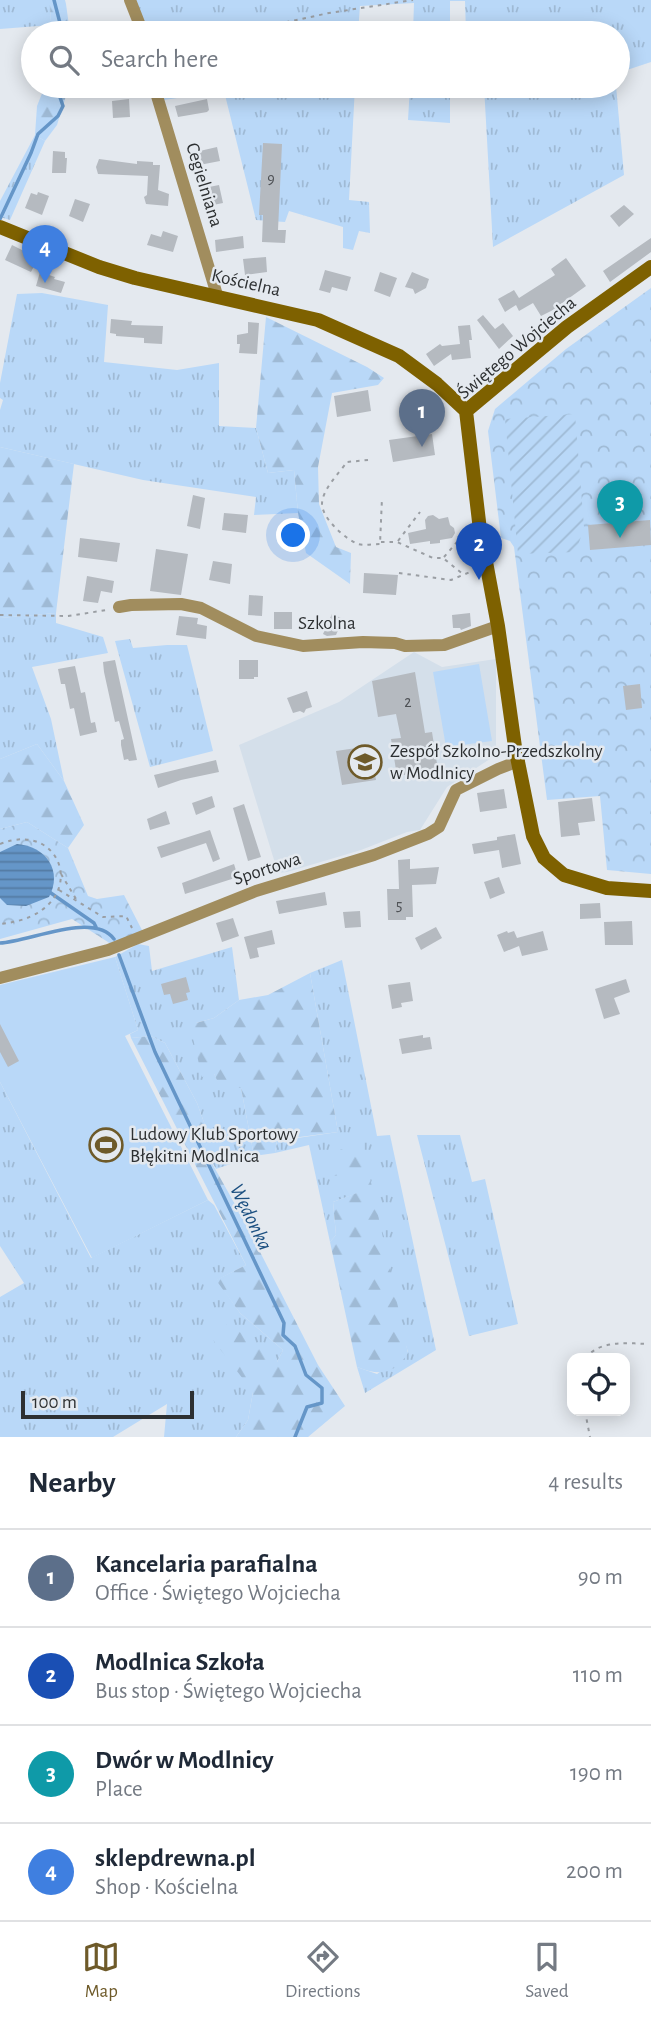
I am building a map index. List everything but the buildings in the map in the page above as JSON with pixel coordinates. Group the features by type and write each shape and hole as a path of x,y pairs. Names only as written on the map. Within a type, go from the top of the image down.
{"street":[{"path":"130,0 138,21"},
{"name":"Cegielniana","path":"158,98 217,295"},
{"name":"Kościelna","path":"0,227 99,267 143,280 318,320 399,356 437,384 466,411"},
{"name":"Świętego Wojciecha","path":"651,267 567,327 466,411 480,530 498,626 515,747 533,836 544,858 564,875 607,888 651,891"},
{"name":"Szkolna","path":"119,607 181,604 201,608 256,636 303,646 363,642 396,643 405,646 444,645 498,626"},
{"name":"Sportowa","path":"0,978 108,950 256,891 374,855 428,834 439,827 456,790 519,761"}],"path":[{"path":"292,21 413,0"},
{"path":"368,460 347,462 326,491 321,503 324,513 336,528 358,544 397,542 433,558 443,558 464,575"},
{"path":"380,542 382,498"},
{"path":"397,542 420,512"},
{"path":"443,558 457,542"},
{"path":"399,573 452,580 470,572"},
{"path":"0,615 68,616 119,607"},
{"path":"0,844 13,839 32,839 45,845 52,853 76,900"},
{"path":"0,924 34,916 54,901 59,892 61,874"},
{"path":"59,892 103,917 126,916 137,938"},
{"path":"589,1353 612,1343 647,1344"},
{"path":"586,1416 590,1437"}],"shaded area":[{"name":"Zespół Szkolno-Przedszkolny w Modlnicy","path":"414,652 442,667 496,659 496,750 493,757 447,787 420,830 278,873 239,745 339,702"},
{"path":"17,844 36,849 44,855 53,869 53,887 49,897 26,906 7,905 0,898 0,852"}],"green space":[{"path":"0,0 65,0 66,4 50,5 51,21 21,21 21,27 0,29"},
{"path":"135,0 651,0 651,62 630,69 630,21 466,21 465,1 450,1 450,21 413,21 414,3 360,6 359,21 143,21"},
{"path":"50,4 66,4 68,21 51,21"},
{"path":"40,98 65,98 57,125 45,141 35,135"},
{"path":"226,98 354,98 349,200 369,202 370,233 359,231 353,250 343,248 343,227 289,211 285,222 256,220"},
{"path":"409,98 450,98 450,123 408,120"},
{"path":"485,98 617,98 624,175 493,247"},
{"path":"35,135 45,141 10,220 0,217 0,201"},
{"path":"651,288 651,874 607,870 600,796 547,800 514,547 510,541 501,538 488,431 495,409 566,349"},
{"path":"42,293 108,305 104,362 177,370 219,363 219,426 256,428 268,473 294,470 298,513 254,515 256,497 143,480 0,447 0,410 3,400 0,398 0,383 17,294"},
{"path":"266,317 384,378 378,385 332,393 318,467 319,504 336,547 351,553 350,584 306,553 298,513 294,470 268,473 256,428"},
{"path":"575,414 584,527 576,552 518,554 505,419"},
{"path":"0,447 74,464 56,613 0,618"},
{"path":"56,613 56,623 103,637 108,653 32,667 51,719 64,781 37,744 0,759 0,618"},
{"path":"130,639 133,648 187,645 213,751 150,767 115,641"},
{"path":"479,664 492,741 446,747 433,672"},
{"path":"37,744 64,781 84,825 68,848 27,822 0,829 0,759"},
{"path":"27,822 68,848 88,896 97,899 124,895 143,932 111,944 72,919 0,939 0,829"},
{"path":"138,944 149,946 152,971 232,947 239,1000 214,1018 196,1023 214,1074 222,1088 241,1088 254,1156 216,1169 204,1148 210,1139 197,1103 165,1043 151,1036 131,1038 130,1034 138,1030 115,957"},
{"name":"Ludowy Klub Sportowy Błękitni Modlnica","path":"115,957 138,1030 125,1036 208,1200 92,1258 0,1082 0,985"},
{"path":"342,960 377,1136 390,1135 436,1350 365,1393 357,1367 377,1374 408,1352 353,1173 358,1193 333,1202 336,1235 330,1242 309,1145 275,1153 277,1141 338,1132 310,973"},
{"path":"310,973 338,1132 277,1140 275,1153 254,1156 241,1088 221,1088 214,1074 202,1077 192,1034 196,1023 214,1018 239,1000 268,995"},
{"path":"151,1036 165,1043 197,1103 210,1139 204,1149 318,1365 345,1406 308,1437 236,1437 248,1420 253,1392 210,1336 229,1323 277,1362 283,1350 240,1313 216,1280 246,1265 131,1038"},
{"path":"0,1082 91,1258 208,1200 214,1205 246,1265 217,1280 240,1313 283,1350 253,1392 248,1420 236,1437 164,1437 167,1404 113,1437 0,1437 0,1297 24,1283 0,1246"},
{"path":"417,1135 460,1135 472,1182 485,1179 518,1324 469,1336"},
{"path":"362,1141 408,1353 397,1366 386,1372 373,1372 357,1367 330,1242 336,1235 333,1202 357,1193 352,1173 329,1177 325,1156"}],"waterway":[{"name":"Wędonka","path":"54,0 59,21"},
{"name":"Wędonka","path":"0,219 38,134 58,116 63,106 60,98"},
{"path":"48,891 96,927"},
{"name":"Wędonka","path":"0,943 76,928 104,931 114,939"},
{"name":"Wędonka","path":"119,955 155,1052 284,1323 283,1335 295,1346 306,1375 322,1388 322,1403 307,1407 295,1437"}],"place":[{"name":"sklepdrewna.pl","path":"45,283"},
{"name":"Kancelaria parafialna","path":"422,447"},
{"name":"Dwór w Modlnicy","path":"620,538"},
{"name":"Modlnica Szkoła","path":"479,580"},
{"name":"Zespół Szkolno-Przedszkolny w Modlnicy","path":"365,762"},
{"name":"Ludowy Klub Sportowy Błękitni Modlnica","path":"106,1145"}]}
